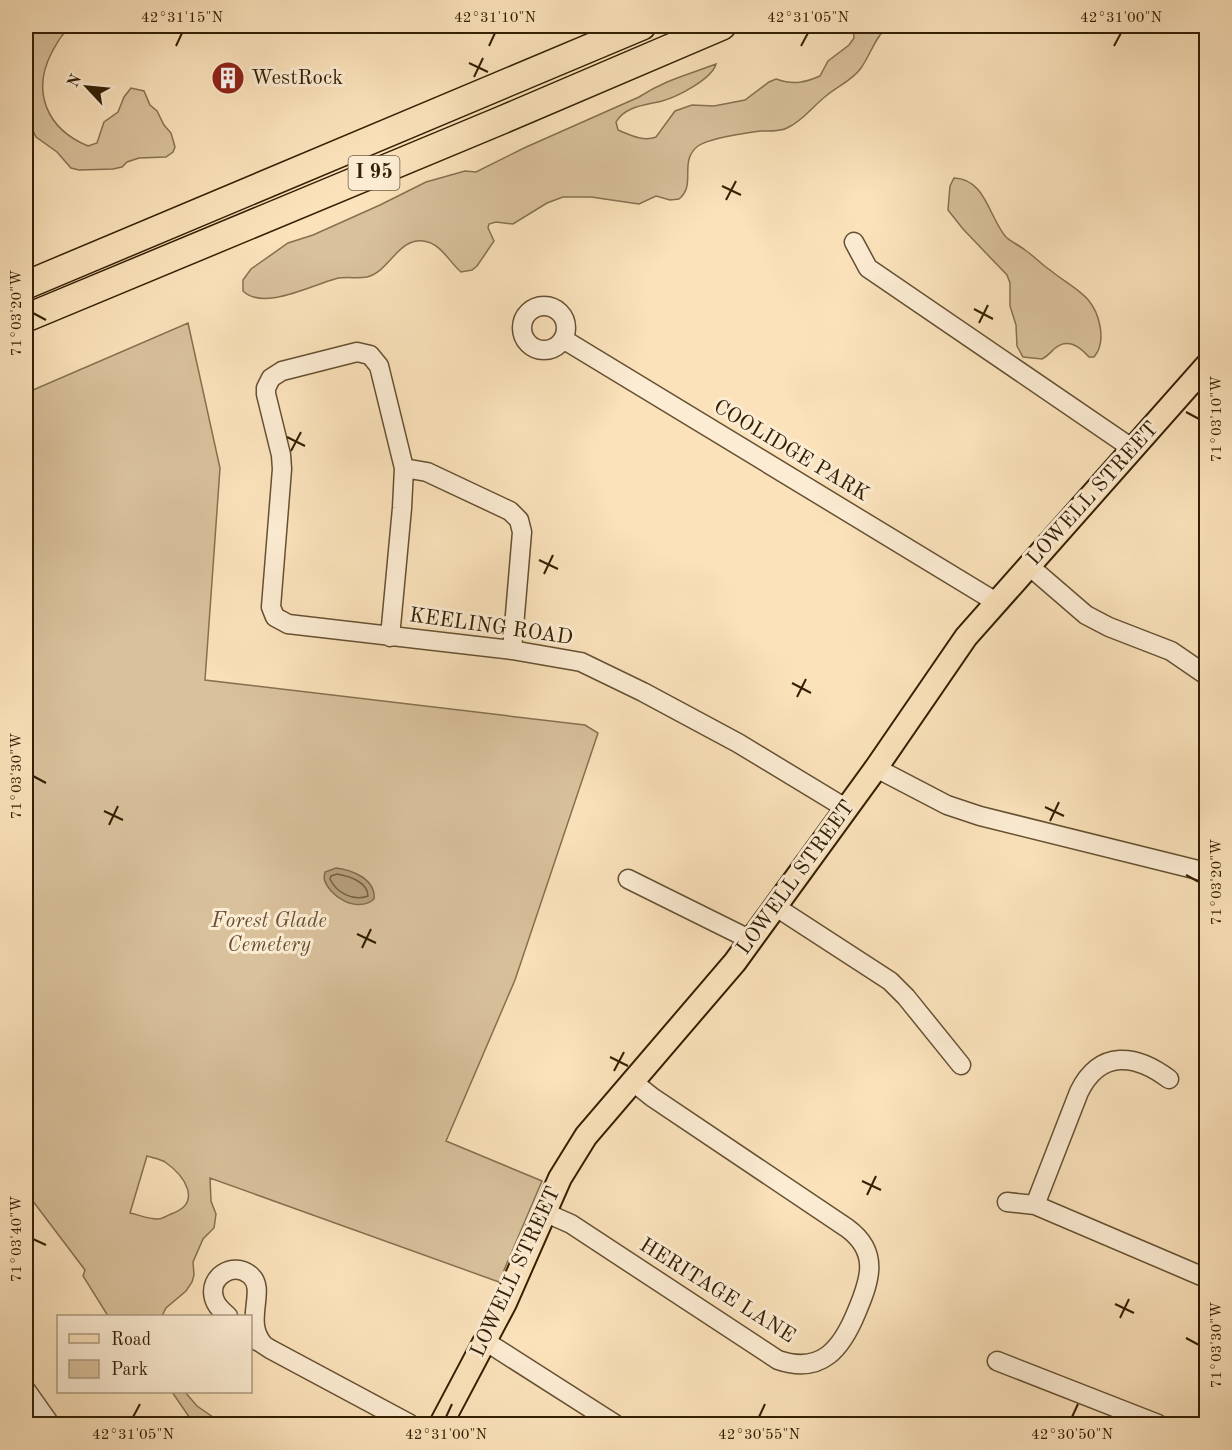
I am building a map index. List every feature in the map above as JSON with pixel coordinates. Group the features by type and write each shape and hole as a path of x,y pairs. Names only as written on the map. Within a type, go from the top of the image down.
{"highway":[{"name":"I 95","path":"26,285 642,26"},
{"name":"I 95","path":"26,318 722,26"}],"main road":[{"name":"LOWELL STREET","path":"441,1425 508,1297 560,1178 580,1146 632,1081 719,983 752,940 876,768 959,647 1028,565 1206,366"}],"street":[{"path":"854,242 870,269 1133,449"},
{"name":"COOLIDGE PARK","path":"563,339 996,602"},
{"name":"KEELING ROAD","path":"404,468 380,369 370,355 360,352 353,353 279,372 269,381 266,394 281,455 282,479 271,604 275,618 285,624 512,650 584,663 738,743 847,809"},
{"path":"390,637 404,468 427,472 510,511 519,520 522,532 512,650"},
{"path":"1028,565 1086,615 1109,627 1171,651 1206,675"},
{"path":"876,768 936,800 969,813 1206,872"},
{"path":"628,879 752,940"},
{"path":"776,907 890,981 906,997 961,1065"},
{"path":"1035,1204 1079,1092 1090,1075 1107,1064 1120,1060 1133,1060 1152,1067 1169,1079"},
{"name":"HERITAGE LANE","path":"544,1212 572,1224 778,1360 796,1364 814,1362 831,1353 844,1340 869,1278 869,1261 860,1240 848,1228 632,1081"},
{"path":"1007,1203 1035,1204 1206,1278"},
{"path":"226,1315 216,1303 213,1295 214,1286 224,1273 241,1270 252,1277 256,1285 254,1326 258,1341 410,1425"},
{"path":"485,1341 615,1425"},
{"path":"997,1361 1158,1425"},
{"path":"26,1390 50,1425"}],"green space":[{"path":"27,26 71,26 60,38 52,52 43,81 43,95 47,108 62,130 88,146 97,143 104,122 118,112 124,97 131,88 144,91 150,105 157,111 171,133 175,147 173,152 166,157 139,158 113,169 79,170 71,168 57,152 36,137 26,117"},
{"path":"853,26 888,26 857,73 787,128 728,136 698,146 689,159 687,187 679,199 670,200 656,196 639,204 591,197 563,197 547,203 513,224 496,222 489,224 488,228 494,241 472,270 461,272 435,245 429,242 414,241 400,250 382,269 367,277 339,278 275,298 252,296 243,291 243,280 251,269 288,243 313,235 426,182 465,171 476,172 676,78 716,64 708,76 685,91 662,101 630,109 616,122 618,130 647,139 656,137 675,111 692,105 714,106 745,100 776,79 798,82 820,76 828,61 849,45 854,38"},
{"path":"954,178 965,180 980,192 1006,237 1088,299 1097,315 1101,330 1100,346 1094,357 1089,357 1078,347 1064,344 1059,345 1042,359 1023,357 1017,346 1016,325 1010,306 1010,283 1007,275 948,210 950,186"},
{"name":"Forest Glade Cemetery","path":"188,323 220,468 205,680 585,725 598,733 515,980 446,1141 542,1181 499,1282 210,1178 211,1201 216,1214 214,1228 203,1239 193,1262 192,1282 186,1291 166,1308 162,1315 107,1315 83,1276 85,1270 26,1192 26,393","holes":["147,1156 163,1161 179,1174 188,1189 186,1203 181,1209 160,1219 130,1213"]},
{"path":"173,1393 186,1393 197,1406 223,1424 194,1424"}],"water":[{"path":"336,868 356,873 367,881 374,892 374,899 360,905 337,897 324,878 325,872"}],"place":[{"name":"WestRock","path":"228,78"}]}
